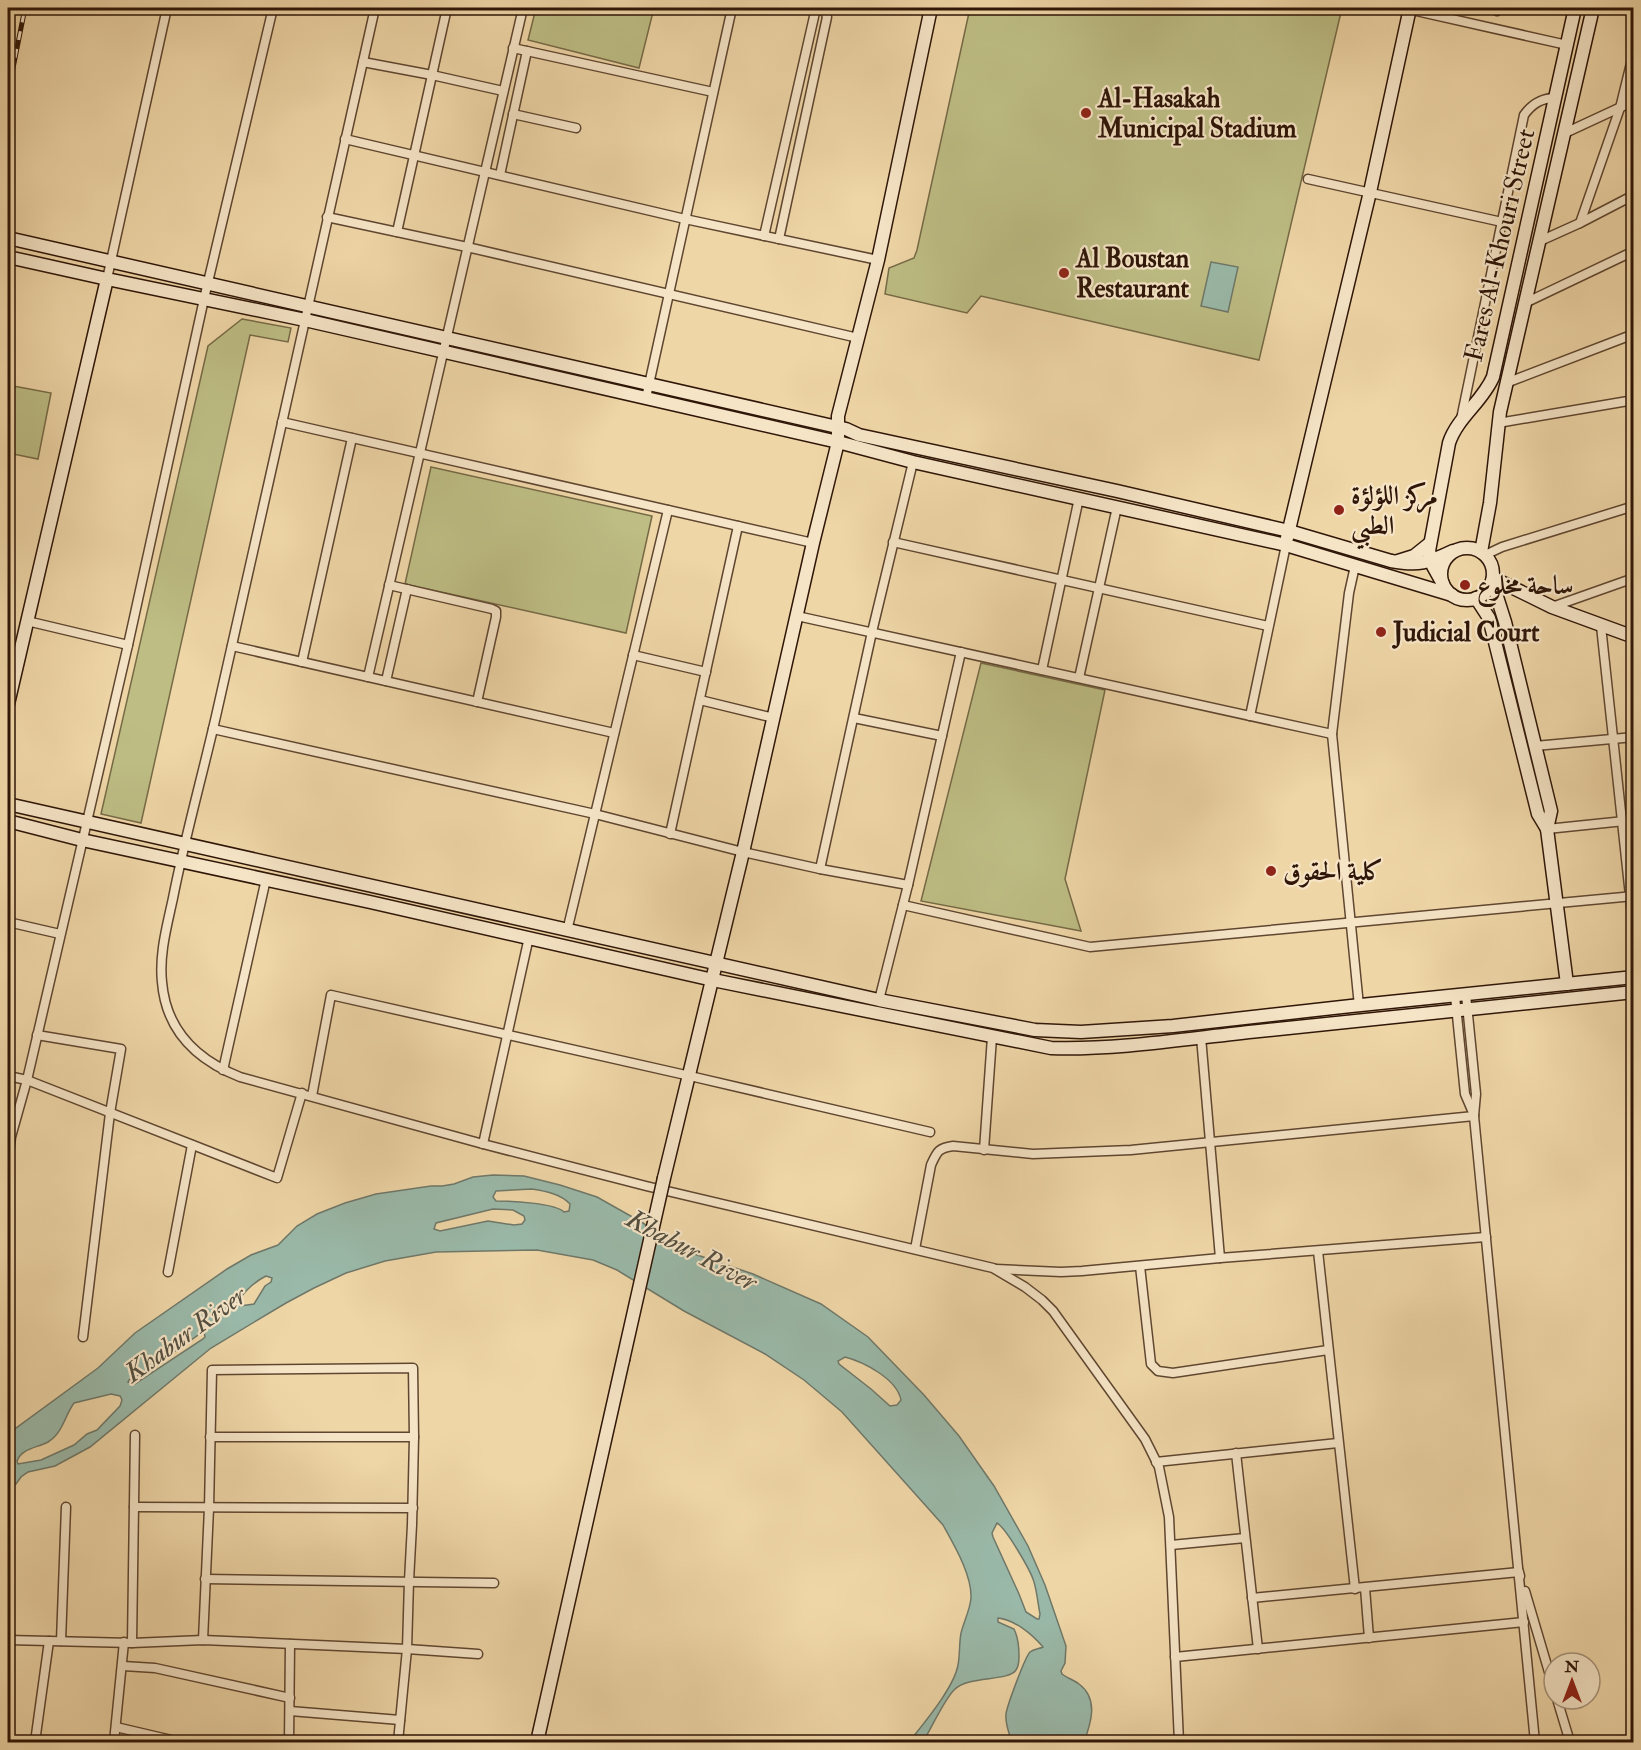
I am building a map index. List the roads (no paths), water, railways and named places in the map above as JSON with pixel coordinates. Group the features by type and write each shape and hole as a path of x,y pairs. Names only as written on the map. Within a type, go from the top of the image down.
{"street":[{"path":"8,704 107,279 167,8"},
{"path":"8,1162 11,1137 27,1080 128,645 204,299 273,8"},
{"path":"375,8 232,646 180,861 162,952 162,985 171,1016 186,1043 196,1053 224,1071 240,1077 483,1144 711,1202 993,1269 1061,1272 1486,1237"},
{"path":"397,232 447,8"},
{"path":"368,677 523,8"},
{"path":"646,398 732,8"},
{"path":"764,236 816,8"},
{"path":"779,239 827,17 824,8"},
{"path":"537,1743 664,1178 713,980 838,442 838,416 878,260 931,8"},
{"path":"1250,716 1289,531 1370,192 1407,8 1567,45"},
{"name":"Fares Al-Khouri Street","path":"1443,584 1431,561 1429,544 1449,443 1452,435 1486,391 1493,377 1575,8"},
{"path":"1483,554 1498,423 1506,383 1593,8"},
{"path":"513,48 713,92"},
{"path":"500,175 527,51"},
{"path":"1580,223 1620,108 1634,51"},
{"path":"363,62 503,91"},
{"path":"1460,424 1524,115 1539,101 1555,98"},
{"path":"1565,133 1634,101"},
{"path":"513,114 576,128"},
{"path":"345,139 685,219 878,260"},
{"path":"1308,179 1502,222"},
{"path":"1540,241 1634,195"},
{"path":"327,217 467,247 858,338"},
{"path":"8,238 649,384 859,435 1106,488 1289,531 1391,561 1415,564 1431,561 1453,551 1467,548 1483,554 1491,564 1492,579 1505,622 1551,811 1547,829 1567,984"},
{"path":"1525,303 1634,251"},
{"path":"8,257 304,320 838,442 913,462 1286,545 1464,600 1476,598 1486,591 1492,579"},
{"path":"1506,383 1634,334"},
{"path":"1498,423 1634,400"},
{"path":"282,422 813,543"},
{"path":"302,662 352,438"},
{"path":"820,869 872,632 913,462"},
{"path":"1042,670 1080,498"},
{"path":"1483,554 1634,506"},
{"path":"1079,678 1118,507"},
{"path":"567,931 668,510"},
{"path":"670,834 738,526"},
{"path":"893,542 1269,626"},
{"path":"1391,561 1400,561 1414,556 1429,544"},
{"path":"1452,595 1443,584 1441,575 1446,558 1453,551"},
{"path":"1355,566 1349,593 1332,734 1359,1006"},
{"path":"1552,607 1634,578"},
{"path":"1492,579 1552,607 1634,638"},
{"path":"389,585 496,611 477,702"},
{"path":"386,681 407,589"},
{"path":"1476,598 1489,618 1538,814 1547,829"},
{"path":"797,616 1332,734"},
{"path":"27,621 128,645"},
{"path":"1601,626 1632,897 1634,933"},
{"path":"232,646 614,734"},
{"path":"875,1013 908,885 961,652"},
{"path":"633,655 706,672"},
{"path":"700,700 774,718"},
{"path":"854,718 942,736"},
{"path":"213,729 595,814 743,852 908,885"},
{"path":"1536,746 1634,737"},
{"path":"8,804 879,1000 1035,1030 1081,1032 1173,1026 1634,977"},
{"path":"1547,829 1634,820"},
{"path":"8,821 82,840 713,980 1051,1048 1142,1044 1462,1012 1634,992"},
{"path":"224,1071 266,879"},
{"path":"903,905 1090,948 1632,897"},
{"path":"8,922 60,934"},
{"path":"483,1144 529,938"},
{"path":"312,1096 331,995 930,1132"},
{"path":"1460,995 1465,1094 1474,1116 1535,1743"},
{"path":"37,1035 121,1049 110,1113 83,1337"},
{"path":"984,1150 992,1037"},
{"path":"1201,1037 1220,1258"},
{"path":"8,1076 27,1080 277,1178 302,1093"},
{"path":"915,1249 931,1165 937,1153 944,1147 953,1146 1018,1154 1131,1150 1474,1116"},
{"path":"168,1272 192,1145"},
{"path":"1318,1251 1338,1443 1369,1638"},
{"path":"1140,1266 1151,1365 1158,1371 1173,1373 1328,1350"},
{"path":"993,1269 1025,1287 1053,1311 1145,1440 1156,1462 1167,1502 1171,1545 1179,1743"},
{"path":"203,1640 212,1370 413,1368 413,1508 407,1649 398,1743"},
{"path":"114,1743 128,1643 135,1435"},
{"path":"210,1437 414,1437"},
{"path":"1156,1462 1338,1443"},
{"path":"1236,1453 1258,1649"},
{"path":"61,1641 66,1507"},
{"path":"134,1507 413,1508"},
{"path":"1171,1545 1245,1539"},
{"path":"1252,1598 1519,1572"},
{"path":"1519,1572 1543,1651"},
{"path":"205,1579 494,1582"},
{"path":"1175,1657 1524,1622"},
{"path":"8,1640 128,1643 203,1640 478,1654"},
{"path":"35,1743 50,1641"},
{"path":"289,1743 290,1644"},
{"path":"123,1666 154,1668 290,1698"},
{"path":"290,1711 400,1720"},
{"path":"1561,1711 1570,1743"},
{"path":"116,1727 180,1743"}],"water":[{"path":"1211,262 1238,267 1228,312 1201,306"},
{"name":"Khabur River","path":"524,1176 597,1197 643,1223 674,1247 753,1274 821,1304 868,1337 924,1395 959,1436 994,1486 1028,1546 1045,1585 1066,1646 1062,1674 1085,1690 1091,1704 1091,1719 1084,1742 1012,1742 1006,1718 1009,1702 1030,1652 1043,1647 1023,1628 998,1618 998,1622 1014,1629 1019,1653 1016,1670 1005,1676 960,1685 946,1701 923,1742 909,1742 951,1684 959,1661 961,1633 971,1598 969,1580 943,1525 842,1412 804,1380 765,1354 684,1311 617,1270 593,1260 537,1250 436,1252 385,1261 346,1273 286,1303 211,1348 90,1447 55,1466 28,1472 8,1490 8,1434 98,1368 135,1333 227,1269 251,1255 278,1245 297,1226 317,1214 345,1203 376,1194 454,1184 473,1177","holes":["532,1189 547,1192 557,1195 570,1204 569,1211 564,1212 552,1206 532,1203 496,1201 493,1197 496,1191","493,1209 513,1210 524,1216 525,1220 522,1224 514,1225 488,1221 440,1231 434,1229 436,1223","266,1276 272,1278 254,1304 240,1306 238,1301","204,1331 203,1339 135,1384 128,1382 148,1370","845,1357 879,1372 893,1385 901,1400 897,1405 890,1406 838,1361","111,1394 120,1396 122,1400 120,1406 97,1430 87,1434 74,1445 41,1460 18,1464 17,1461 22,1453 53,1438 74,1403","997,1523 1023,1560 1035,1586 1039,1619 1026,1612 992,1533"]}],"railway":[{"path":"8,93 25,8"}],"place":[{"name":"Al-Hasakah Municipal Stadium","path":"1086,113"},
{"name":"Al Boustan Restaurant","path":"1064,273"},
{"name":"مركز اللؤلؤة الطبي","path":"1339,510"},
{"name":"ساحة مخلوع","path":"1465,585"},
{"name":"Judicial Court","path":"1381,632"},
{"name":"كلية الحقوق","path":"1271,871"}]}
